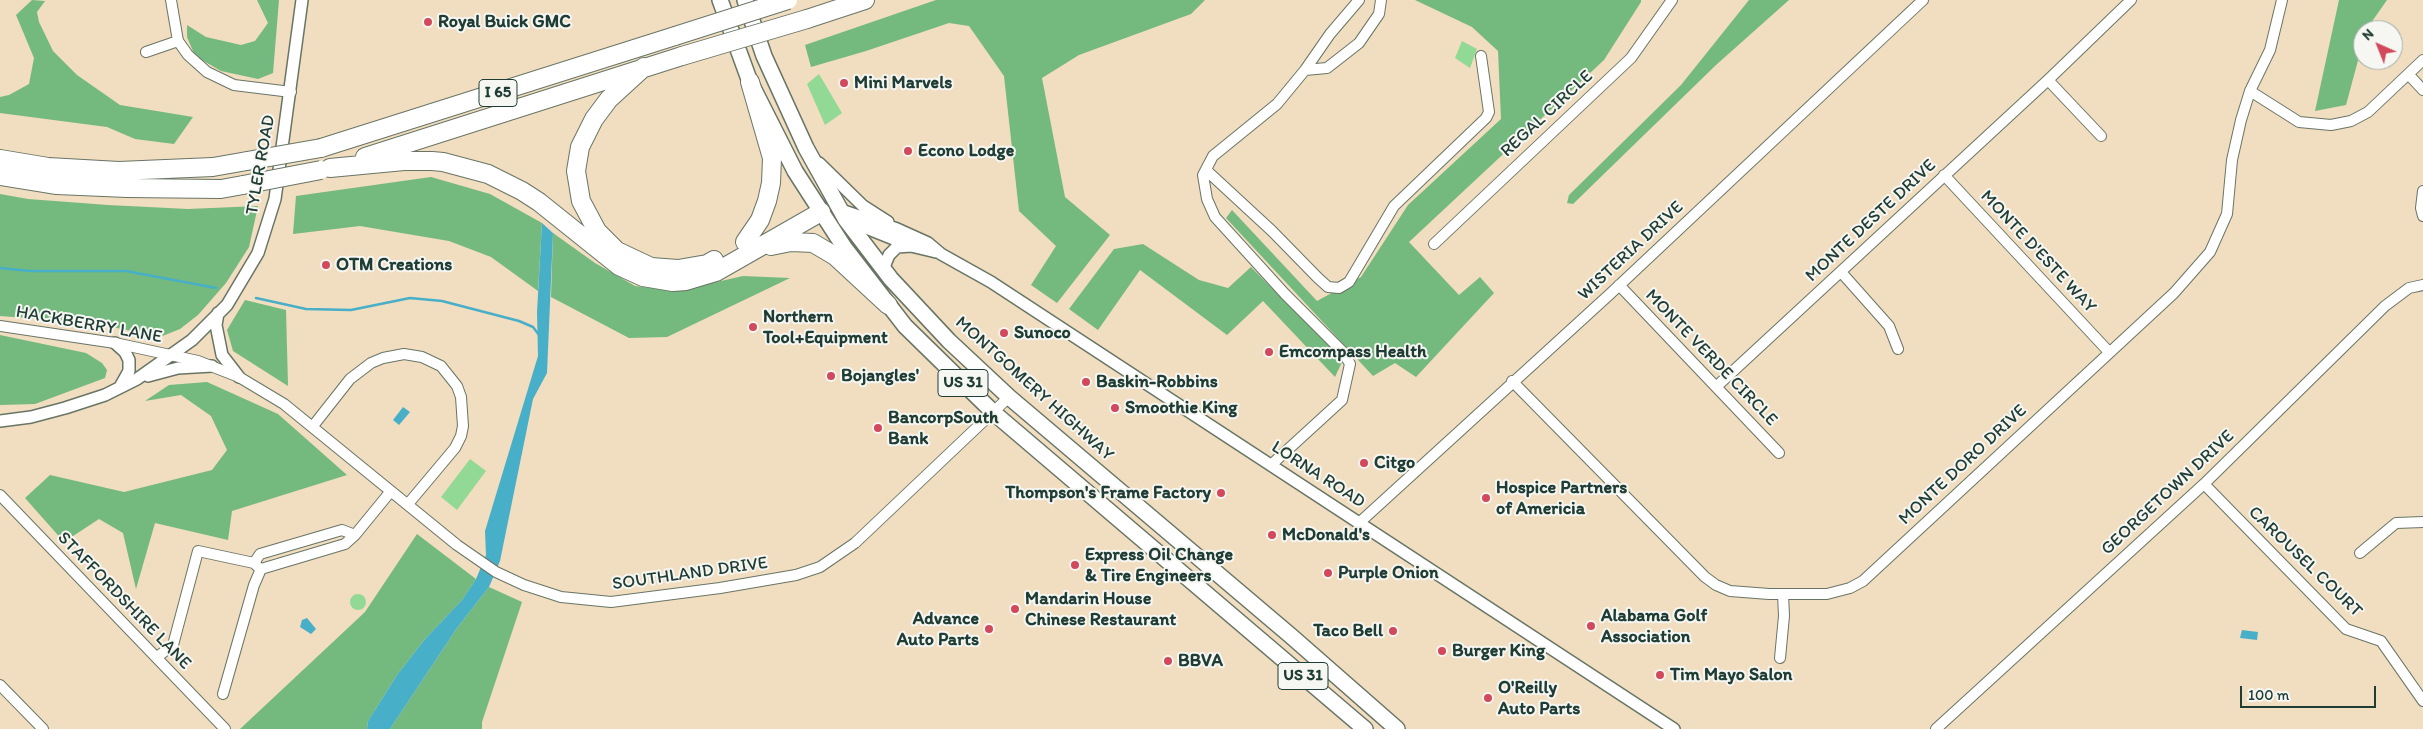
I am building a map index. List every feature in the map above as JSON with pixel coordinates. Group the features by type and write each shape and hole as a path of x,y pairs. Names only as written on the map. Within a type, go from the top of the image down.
{"highway":[{"name":"I 65","path":"0,159 48,167 119,171 213,167 321,148 788,0"},
{"name":"I 65","path":"0,176 57,185 221,189 325,169 644,67 807,19 864,0"},
{"path":"644,67 609,99 594,119 580,147 576,171 581,201 597,231 617,251 651,268 678,269 707,264 750,246 818,208"},
{"path":"325,169 404,161 432,161 443,162 488,174 539,202 619,266 643,277 673,282 701,277 716,272 750,246 767,201 771,183 772,158 750,82"},
{"path":"750,246 791,242 813,243 835,256 888,305"}],"main road":[{"name":"US 31","path":"720,0 750,82 795,171 844,247 888,305 927,348 994,413 1365,729"},
{"name":"MONTGOMERY HIGHWAY","path":"745,0 764,56 806,148 844,215 892,279 943,335 1009,397 1270,618 1397,729"},
{"path":"818,208 844,215"}],"street":[{"path":"171,0 178,41 198,65 225,81 243,86 291,92"},
{"name":"TYLER ROAD","path":"0,421 31,417 65,408 105,395 137,379 192,340 227,305 249,270 265,236 276,199 302,0"},
{"path":"1271,466 1342,400 1350,364 1343,352 1285,294 1215,217 1207,199 1203,175 1213,156 1277,104 1305,70 1330,34 1360,0"},
{"path":"1305,70 1327,68 1359,43 1379,14 1381,0"},
{"name":"REGAL CIRCLE","path":"1434,244 1631,58 1672,0"},
{"name":"WISTERIA DRIVE","path":"1359,523 1619,285 1923,0"},
{"name":"MONTE DESTE DRIVE","path":"1717,386 2048,80 2131,0"},
{"name":"MONTE DORO DRIVE","path":"1512,381 1705,577 1730,591 1827,594 1850,588 1864,581 2174,293 2210,252 2227,214 2232,160 2241,120 2250,90 2270,50 2282,0"},
{"path":"146,52 178,41"},
{"path":"1206,170 1272,231 1328,287 1339,288 1349,282 1394,206 1486,118 1489,112 1481,56"},
{"path":"2250,90 2299,122 2331,125 2351,122 2368,112 2423,60"},
{"path":"2408,74 2423,90"},
{"path":"2048,80 2100,136"},
{"path":"806,148 842,187 897,230"},
{"name":"MONTE D'ESTE WAY","path":"1944,175 2109,352"},
{"path":"2423,191 2421,208 2423,216"},
{"name":"LORNA ROAD","path":"844,215 897,230 928,243 941,254 991,282 1674,729"},
{"name":"LORNA ROAD","path":"844,215 911,246 941,254"},
{"path":"884,267 889,255 897,247 911,246"},
{"path":"1840,272 1888,326 1898,349"},
{"name":"MONTE VERDE CIRCLE","path":"1619,285 1779,453"},
{"name":"GEORGETOWN DRIVE","path":"1936,729 2204,484 2385,306 2409,288 2423,285"},
{"path":"218,313 216,325 222,355 239,377"},
{"name":"HACKBERRY LANE","path":"0,326 115,343 172,356"},
{"path":"115,343 125,352 128,360 129,371 120,387"},
{"path":"313,426 350,380 371,363 383,358 404,354 422,357 442,366 457,386 460,397 463,426 461,436 455,448 408,504"},
{"name":"SOUTHLAND DRIVE","path":"172,356 212,366 239,377 270,394 313,426 457,545 496,572 524,586 561,597 611,602 720,588 796,575 820,567 855,543 1009,397"},
{"path":"137,379 178,368 212,366"},
{"name":"CAROUSEL COURT","path":"2204,484 2346,629 2381,641 2423,702"},
{"path":"157,657 173,645 198,550 258,566 345,544 355,536 391,491"},
{"name":"STAFFORDSHIRE LANE","path":"0,495 225,729"},
{"path":"2360,553 2396,523 2423,522"},
{"path":"224,694 254,585 260,554 342,530 355,536"},
{"path":"1780,658 1784,616 1783,594"},
{"path":"0,685 43,729"}],"green space":[{"path":"32,0 45,1 37,12 39,22 53,51 77,75 120,105 193,117 174,144 135,139 107,127 0,113 0,97 9,95 29,84 34,58 16,15"},
{"path":"257,0 279,0 273,73 258,79 221,71 195,56 187,37 187,25 206,37 241,45 255,41 268,23"},
{"path":"936,0 1205,0 1191,14 1079,55 1042,78 1065,197 1110,235 1057,303 1031,285 1056,246 1019,211 1004,76 969,26 949,23 811,67 805,45"},
{"path":"1415,0 1641,0 1641,2 1604,60 1409,242 1459,295 1480,277 1494,293 1416,377 1395,363 1373,376 1226,218 1232,210 1317,301 1361,277 1408,205 1501,119 1498,51 1472,27"},
{"path":"1749,0 1789,0 1716,65 1573,204 1567,203 1569,195 1681,85"},
{"path":"2339,0 2387,0 2373,20 2353,20 2353,70 2355,70 2346,105 2315,111"},
{"path":"1462,41 1477,49 1470,68 1455,58"},
{"path":"819,74 842,113 825,125 807,84"},
{"path":"431,177 490,194 542,223 538,291 491,257 449,241 360,226 293,234 296,196"},
{"path":"0,194 28,199 188,209 258,206 249,247 226,283 198,315 180,329 160,337 93,323 0,316"},
{"path":"553,233 595,263 635,286 677,291 743,276 790,278 667,337 629,338 551,297"},
{"path":"1143,244 1199,280 1228,288 1251,267 1330,347 1342,362 1335,377 1263,301 1227,335 1140,270 1098,330 1069,309 1114,249"},
{"path":"245,300 286,310 288,386 233,351 227,330"},
{"path":"0,335 86,353 102,363 107,370 105,378 35,404 0,405"},
{"path":"207,382 278,414 347,475 232,511 228,540 155,523 136,589 123,533 99,519 64,542 25,498 50,475 124,492 212,470 227,450 211,416 181,395 145,401 169,385"},
{"path":"470,459 486,471 457,510 441,497"},
{"path":"417,534 476,579 462,600 425,639 397,675 368,721 367,729 240,729 365,612"},
{"path":"489,587 522,602 482,722 482,729 390,729 457,628"},
{"path":"355,594 361,594 366,599 364,608 355,610 350,605 350,599"}],"water":[{"path":"542,223 553,233 547,373 533,399 500,561 489,587 457,628 390,729 367,729 368,721 397,675 425,639 462,600 476,579 486,555 485,531 538,356 537,312"},
{"path":"403,407 410,412 399,425 393,420"},
{"path":"307,618 316,629 311,634 300,627 302,620"},
{"path":"2242,630 2258,632 2257,640 2240,638"}],"waterway":[{"path":"0,268 30,271 126,271 216,288"},
{"path":"256,298 306,309 351,310 410,298 442,301 519,321 533,327 539,335"}],"place":[{"name":"Royal Buick GMC","path":"428,22"},
{"name":"Mini Marvels","path":"844,83"},
{"name":"Econo Lodge","path":"908,151"},
{"name":"OTM Creations","path":"326,265"},
{"name":"Northern Tool+Equipment","path":"753,327"},
{"name":"Sunoco","path":"1004,333"},
{"name":"Emcompass Health","path":"1269,352"},
{"name":"Bojangles'","path":"831,376"},
{"name":"Baskin-Robbins","path":"1086,382"},
{"name":"Smoothie King","path":"1115,408"},
{"name":"BancorpSouth Bank","path":"878,428"},
{"name":"Citgo","path":"1364,463"},
{"name":"Thompson's Frame Factory","path":"1221,493"},
{"name":"Hospice Partners of Americia","path":"1486,498"},
{"name":"McDonald's","path":"1272,535"},
{"name":"Express Oil Change & Tire Engineers","path":"1075,565"},
{"name":"Purple Onion","path":"1328,573"},
{"name":"Mandarin House Chinese Restaurant","path":"1015,609"},
{"name":"Alabama Golf Association","path":"1591,626"},
{"name":"Advance Auto Parts","path":"989,629"},
{"name":"Taco Bell","path":"1393,631"},
{"name":"Burger King","path":"1442,651"},
{"name":"BBVA","path":"1168,661"},
{"name":"Tim Mayo Salon","path":"1660,675"},
{"name":"O'Reilly Auto Parts","path":"1488,698"}]}
